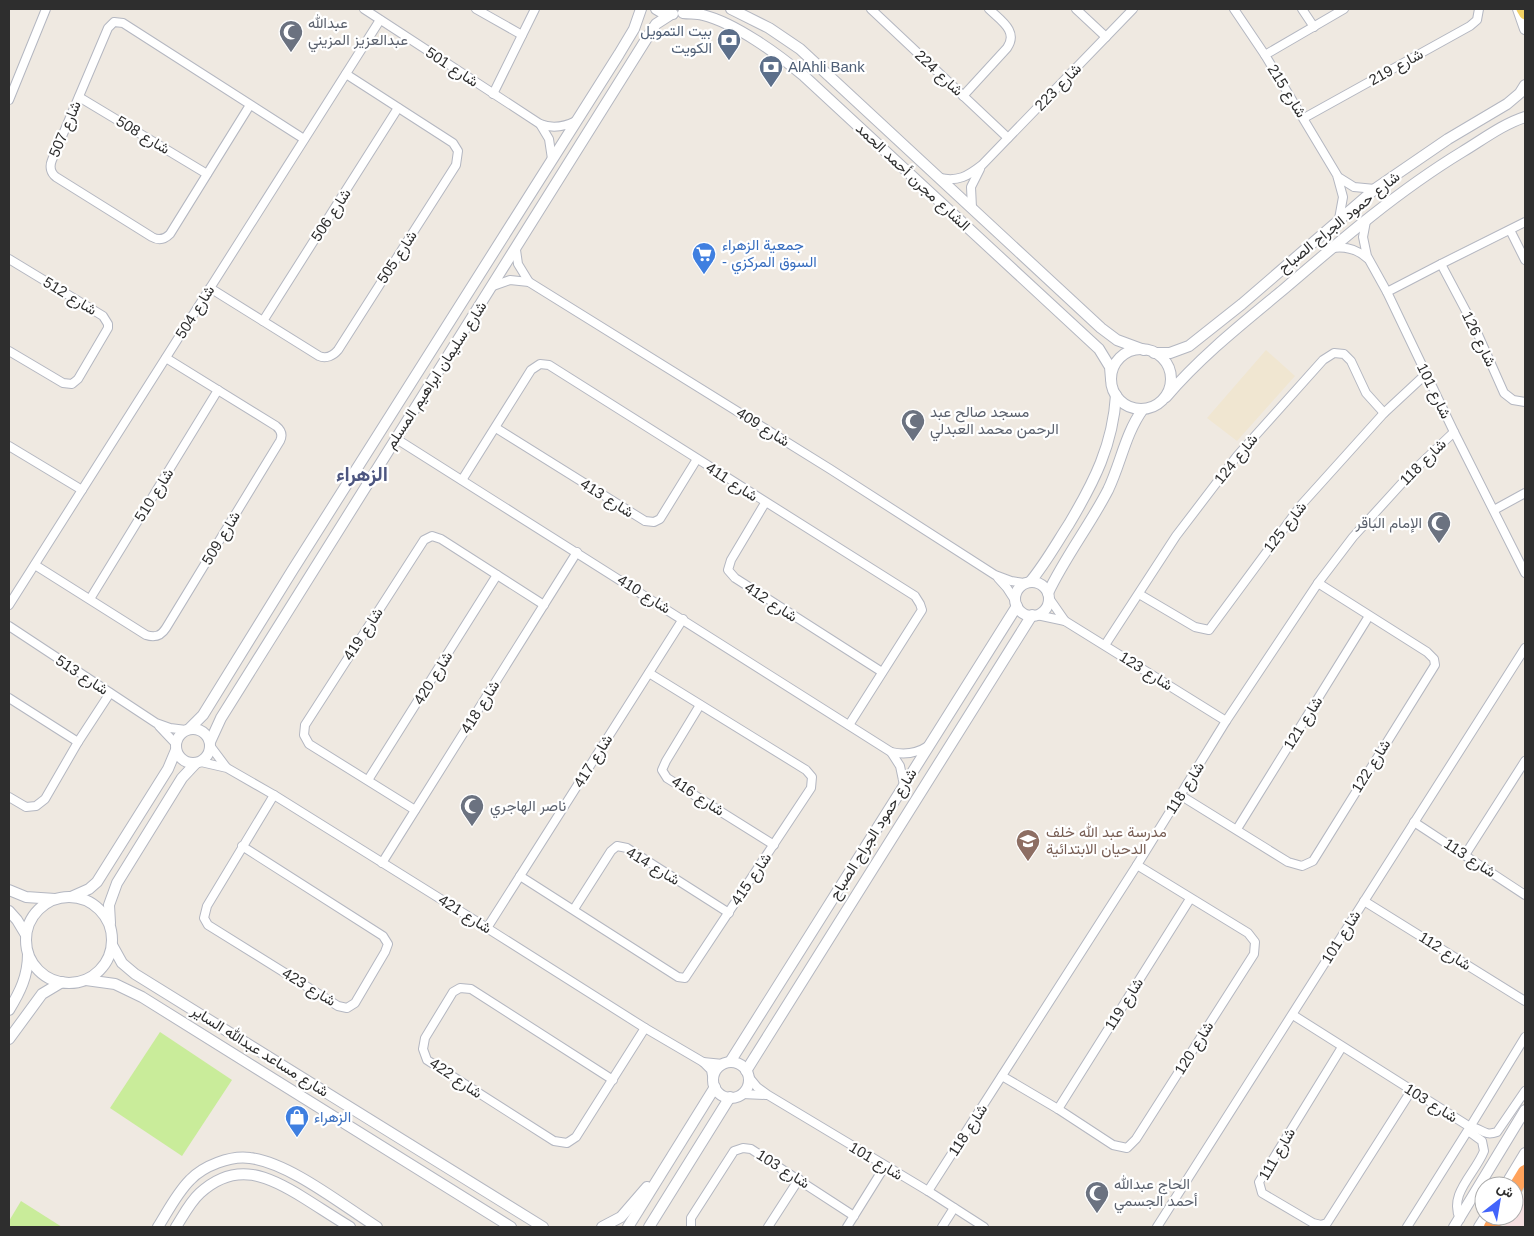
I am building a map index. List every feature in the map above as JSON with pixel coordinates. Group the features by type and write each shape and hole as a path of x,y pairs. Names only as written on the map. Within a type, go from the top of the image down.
{"main road":[{"path":"1522,9 1525,14"}],"street":[{"path":"9,100 46,9"},
{"name":"شارع 501","path":"364,9 540,124 557,127 576,120"},
{"path":"476,9 522,36"},
{"path":"493,94 536,9"},
{"name":"شارع سليمان ابراهيم المسلم","path":"187,730 203,715 630,37 641,9"},
{"path":"656,9 670,15"},
{"name":"الشارع مجرن أحمد الحمد","path":"731,9 769,28 800,49 1109,335 1127,345 1144,350"},
{"name":"شارع 224","path":"870,9 1008,138"},
{"path":"963,96 1007,48 1012,40 1012,35 1007,26 989,9"},
{"path":"1076,9 1106,37"},
{"name":"شارع 223","path":"940,178 952,180 964,178 982,165 1133,9"},
{"name":"شارع 215","path":"1234,9 1265,55 1337,175 1343,197 1339,219"},
{"path":"1302,9 1314,27"},
{"path":"1265,55 1344,9"},
{"name":"شارع 219","path":"1304,118 1470,26 1477,20 1479,9"},
{"path":"1518,9 1525,29"},
{"name":"الشارع مجرن أحمد الحمد","path":"670,15 687,11 728,26 779,56 804,76 1099,349 1106,357 1112,379"},
{"name":"شارع سليمان ابراهيم المسلم","path":"210,744 217,723 395,438 516,250 652,30 656,24 670,15"},
{"name":"شارع 504","path":"9,605 380,20"},
{"name":"شارع 507","path":"250,105 168,236 160,239 152,237 56,177 52,172 50,163 110,25 118,21 304,139"},
{"name":"شارع 505","path":"210,288 319,356 333,355 440,190 458,160 456,147 450,141 346,74"},
{"name":"شارع حمود الجراح الصباح","path":"1154,352 1170,353 1189,346 1242,304 1375,189 1441,144 1514,99 1525,86"},
{"name":"شارع 508","path":"79,96 207,174"},
{"name":"شارع 506","path":"263,321 398,108"},
{"name":"شارع حمود الجراح الصباح","path":"1166,396 1202,358 1367,219 1426,174 1492,133 1525,117"},
{"path":"1484,118 1491,124 1492,133"},
{"path":"540,124 550,139 552,160"},
{"name":"شارع 223","path":"972,208 971,187 982,165"},
{"name":"شارع 215","path":"1337,175 1354,187 1375,189"},
{"name":"شارع 101","path":"1367,219 1363,238 1370,262 1387,292 1454,432 1525,573"},
{"path":"1387,292 1525,222"},
{"path":"1510,230 1525,260"},
{"name":"شارع 101","path":"1331,249 1342,247 1352,249 1362,254 1370,262"},
{"path":"516,250 518,264 529,282"},
{"path":"9,269 10,260"},
{"name":"شارع 512","path":"9,350 63,383 72,384 78,379 108,326 108,322 103,316 10,260"},
{"name":"شارع 126","path":"1441,264 1476,330 1504,393 1513,400 1525,402"},
{"path":"493,286 510,280 529,282"},
{"name":"شارع 409","path":"529,282 995,575 1011,581 1027,583"},
{"path":"1116,395 1128,406 1143,409 1160,403 1170,387 1171,377 1163,359 1154,352 1134,350 1125,354 1113,369 1112,379 1116,395 1112,428 1100,466 1095,479 1044,564 1016,593 1016,604 1023,613 1034,615 1046,609 1049,596 1062,565 1082,535 1110,485 1130,430 1143,409"},
{"name":"شارع 124","path":"1105,645 1176,536 1237,456 1323,360 1334,353 1344,354 1351,361 1366,393 1384,413"},
{"name":"شارع 509","path":"35,565 149,636 156,636 162,633 172,619 282,438 282,433 278,428 166,358"},
{"name":"شارع 411","path":"462,480 531,370 540,364 549,365 915,596 922,610 849,725"},
{"name":"شارع 125","path":"1139,594 1195,627 1209,630 1302,504 1384,413 1426,374"},
{"name":"شارع 510","path":"90,599 218,390"},
{"name":"شارع 413","path":"496,428 645,521 654,522 660,519 697,459"},
{"name":"شارع 118","path":"928,1191 1137,865 1226,721 1318,583 1352,537 1412,471 1454,432"},
{"name":"شارع 410","path":"395,438 891,752"},
{"path":"9,446 82,490"},
{"path":"1494,510 1525,493"},
{"name":"شارع 412","path":"765,503 731,560 728,570 735,578 882,672"},
{"path":"1068,526 1075,527 1082,535"},
{"name":"شارع 419","path":"415,810 309,744 304,736 305,725 424,540 432,536 441,539 544,605"},
{"name":"شارع 418","path":"382,863 577,552"},
{"path":"292,571 299,577 307,580"},
{"name":"شارع 420","path":"368,780 498,575"},
{"name":"شارع 409","path":"995,575 1008,588 1016,604"},
{"path":"1027,583 1038,582 1044,586 1049,596"},
{"path":"285,583 294,586 300,592"},
{"name":"شارع 122","path":"1180,795 1288,862 1302,866 1313,860 1435,665 1434,659 1427,652 1318,583"},
{"name":"شارع 123","path":"1049,596 1065,621"},
{"name":"شارع حمود الجراح الصباح","path":"726,1063 769,1000 874,834 1016,604"},
{"name":"شارع حمود الجراح الصباح","path":"747,1074 889,843 1034,615"},
{"name":"شارع 123","path":"1034,615 1065,621 1226,721"},
{"name":"شارع 121","path":"1236,829 1369,616"},
{"name":"شارع 417","path":"487,928 683,619"},
{"name":"شارع 513","path":"9,626 156,722 170,728 187,730"},
{"name":"شارع 101","path":"1161,1226 1525,648"},
{"name":"شارع 415","path":"520,876 678,977 685,978 811,788 812,777 806,770 649,673"},
{"path":"9,797 26,807 36,806 45,799 78,742 110,693"},
{"path":"9,698 78,742"},
{"name":"شارع 416","path":"700,705 662,770 667,778 774,845"},
{"name":"شارع 513","path":"156,722 176,747"},
{"path":"9,1010 25,979 28,953 26,935 30,922 38,911 48,903 79,895 97,882 168,769 176,747 177,738 187,730 201,730 206,734 210,744 206,758 182,778 112,893 109,905 112,945 108,960 99,972 86,980 74,983 50,979 33,964 28,953"},
{"name":"شارع 421","path":"210,744 227,768"},
{"path":"891,752 908,754 928,746"},
{"path":"176,747 182,759 186,762 198,763"},
{"path":"891,752 900,766 904,785"},
{"path":"1465,855 1525,761"},
{"name":"شارع 421","path":"198,763 227,768 274,795 702,1062 711,1070 714,1084"},
{"name":"شارع 423","path":"242,846 383,936 388,944 386,952 355,1003 347,1008 338,1006 208,925 204,918 207,906 242,846 274,795"},
{"name":"شارع 113","path":"1414,822 1525,895"},
{"path":"874,834 879,842 889,843"},
{"path":"125,838 126,845 129,847 137,848 140,846"},
{"name":"شارع 414","path":"574,909 611,851 617,846 627,848 729,913"},
{"name":"شارع 120","path":"1002,1076 1058,1109 1113,1145 1127,1148 1136,1140 1254,954 1255,942 1248,932 1190,899 1137,865"},
{"path":"9,890 37,899 65,898 82,900 95,906 104,916 110,929"},
{"name":"شارع 119","path":"1058,1109 1190,899"},
{"name":"شارع 112","path":"1364,902 1525,1001"},
{"path":"9,911 26,935"},
{"name":"شارع مساعد عبدالله الساير","path":"112,945 122,963 135,974 543,1227"},
{"name":"شارع مساعد عبدالله الساير","path":"86,980 115,984 133,992 511,1227"},
{"path":"9,1039 42,994 62,982"},
{"name":"شارع 422","path":"613,1080 471,989 460,988 453,992 425,1038 423,1049 426,1060 554,1141 567,1143 576,1137 613,1080 645,1028"},
{"path":"769,1000 777,1004 784,1011"},
{"name":"شارع 103","path":"1293,1015 1470,1127 1406,1227"},
{"path":"1457,1223 1457,1198 1484,1151 1482,1141 1471,1134 1470,1127 1525,1037"},
{"name":"شارع 111","path":"1342,1047 1259,1182 1262,1193 1313,1223 1322,1225 1327,1223 1411,1091"},
{"name":"شارع 421","path":"702,1062 726,1063"},
{"path":"628,1227 714,1084 714,1074 717,1068 726,1063 740,1064 747,1074 748,1083 742,1094 730,1097 721,1094 714,1084"},
{"name":"شارع 101","path":"747,1074 768,1095 928,1191 984,1227"},
{"path":"1470,1127 1474,1127 1483,1133 1492,1134 1497,1132 1525,1091"},
{"name":"شارع 101","path":"742,1094 768,1095"},
{"path":"649,1227 730,1097"},
{"path":"1457,1223 1525,1110"},
{"name":"شارع 103","path":"691,1227 691,1218 734,1151 743,1148 751,1149 854,1216"},
{"path":"1511,1176 1525,1153"},
{"path":"158,1227 191,1179 203,1170 222,1161 248,1157 276,1164 296,1174 377,1227"},
{"path":"847,1227 885,1166"},
{"path":"602,1227 621,1217 663,1170"},
{"path":"176,1227 199,1194 210,1185 228,1176 254,1174 268,1178 294,1192 350,1227"},
{"path":"658,1227 678,1179"},
{"path":"768,1227 799,1179"},
{"path":"656,1181 665,1189 671,1190"},
{"path":"182,1190 185,1198 195,1199"},
{"path":"942,1227 954,1208"},
{"path":"528,1219 550,1227"}],"shaded area":[{"path":"1266,350 1295,376 1237,441 1207,418"},
{"path":"1525,1195 1525,1227 1504,1227 1524,1226"}],"green space":[{"path":"160,1032 232,1080 182,1156 110,1108"},
{"path":"21,1201 62,1227 9,1227 9,1221"}],"place":[{"name":"عبدالله عبدالعزيز المزيني","path":"291,53"},
{"name":"بيت التمويل الكويت","path":"729,61"},
{"name":"AlAhli Bank","path":"771,88"},
{"name":"جمعية الزهراء - السوق المركزي","path":"704,275"},
{"name":"مسجد صالح عبد الرحمن محمد العبدلي","path":"913,442"},
{"name":"الإمام الباقر","path":"1439,544"},
{"name":"ناصر الهاجري","path":"472,827"},
{"name":"مدرسة عبد الله خلف الدحيان الابتدائية","path":"1028,862"},
{"name":"الزهراء","path":"297,1138"},
{"name":"الحاج عبدالله أحمد الجسمي","path":"1097,1214"}],"district":[{"name":"الزهراء","path":"362,474"}]}
